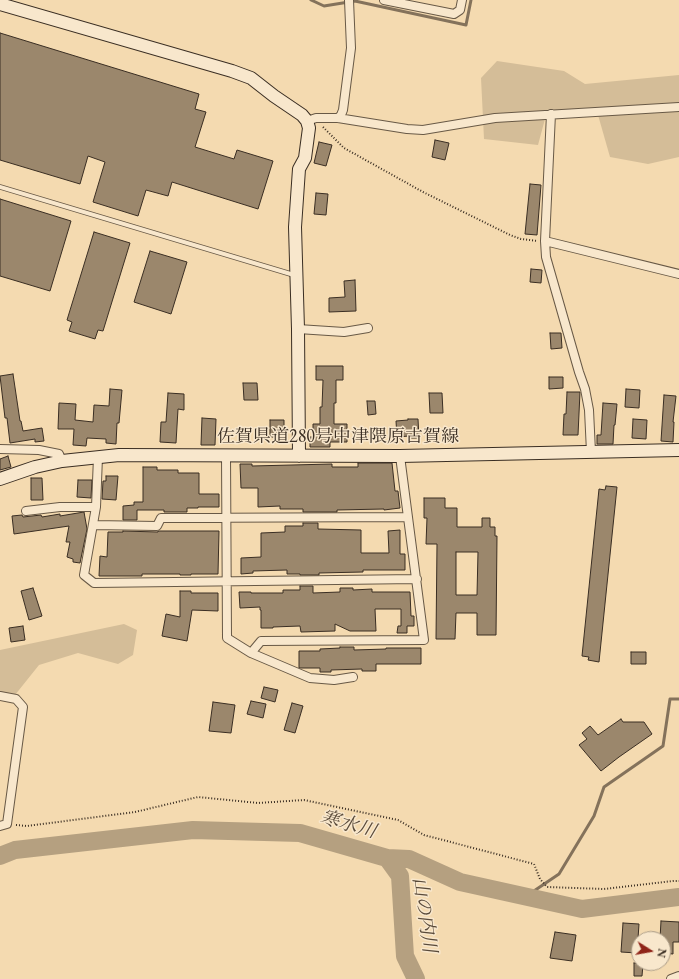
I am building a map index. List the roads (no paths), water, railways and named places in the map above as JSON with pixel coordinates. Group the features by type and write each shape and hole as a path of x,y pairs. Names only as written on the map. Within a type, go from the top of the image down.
{"main road":[{"path":"0,4 232,71 251,78 302,115 307,121 308,128 305,158 299,169 295,226 298,329 299,456"},
{"name":"佐賀県道280号中津隈原古賀線","path":"0,479 35,467 62,461 119,455 400,456 679,450"}],"street":[{"path":"338,118 343,110 351,48 348,0"},
{"path":"384,0 454,14 460,10 462,0"},
{"path":"307,121 316,118 338,118 407,129 423,130 496,118 679,107"},
{"path":"551,114 545,241 546,257 585,389 591,452"},
{"path":"545,241 679,274"},
{"path":"298,329 344,332 368,328"},
{"path":"0,449 40,450 59,454 62,461"},
{"path":"226,456 228,638 250,654 310,678 334,680 353,678"},
{"path":"250,654 261,640 424,640 400,456"},
{"path":"98,457 96,507 84,575 94,583 417,579"},
{"path":"26,510 60,507 96,507"},
{"path":"93,525 158,526 161,518 408,517"},
{"path":"0,696 16,698 23,707 3,825"},
{"path":"671,979 679,976"}],"lane":[{"path":"0,187 296,276"}],"waterway":[{"path":"311,0 324,6 355,1 466,25 471,0"},
{"path":"525,897 559,874 594,816 604,787 663,746 670,699 679,699"},
{"name":"寒水川","path":"0,856 15,850 193,830 300,833 387,858 409,859 460,882 582,909 679,897"},
{"name":"山の内川","path":"387,858 400,876 405,956 416,979"}]}
